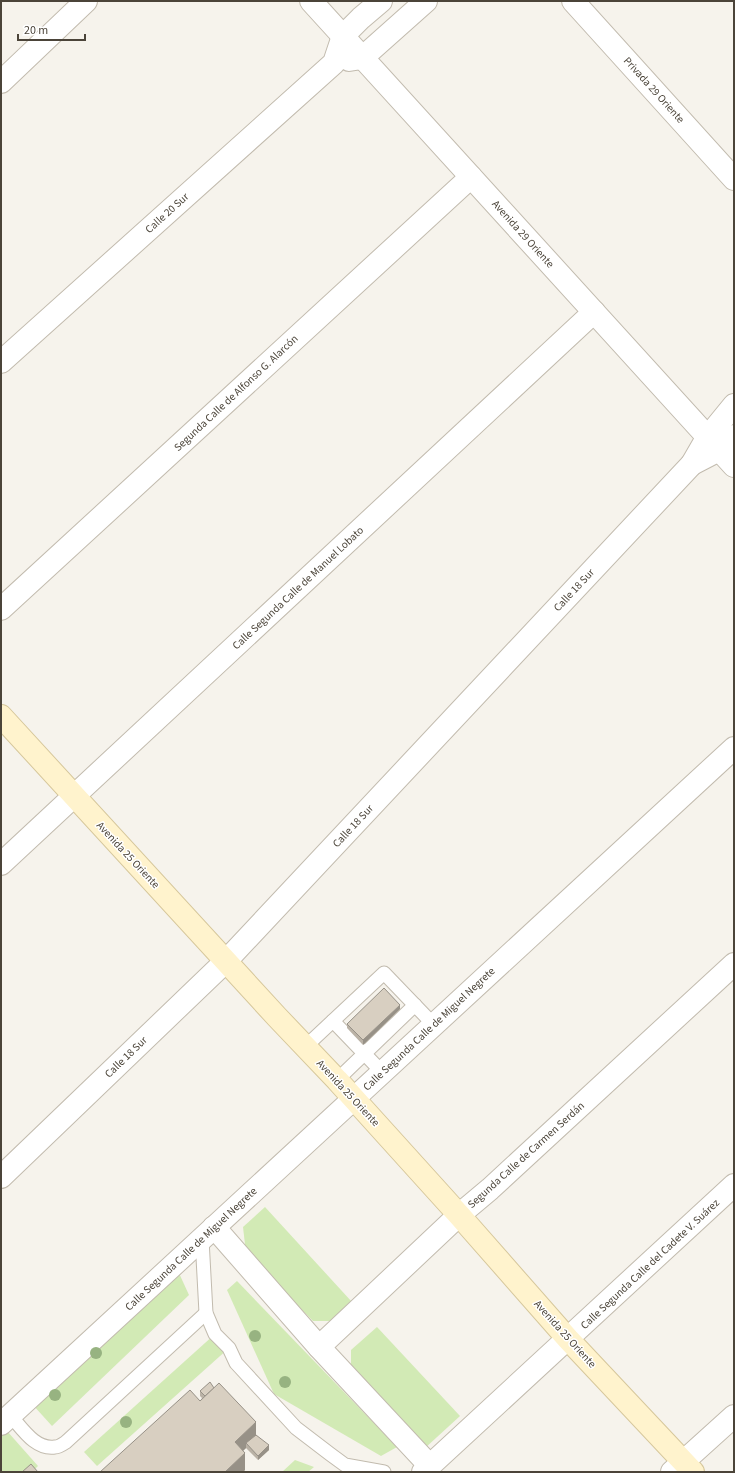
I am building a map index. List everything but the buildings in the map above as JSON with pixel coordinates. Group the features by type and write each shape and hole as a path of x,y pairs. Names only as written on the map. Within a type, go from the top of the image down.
{"main road":[{"name":"Avenida 25 Oriente","path":"1,716 337,1080 459,1215 683,1469"}],"street":[{"path":"1,82 86,1"},
{"name":"Avenida 29 Oriente","path":"311,1 594,312 720,441 734,466"},
{"name":"Calle 20 Sur","path":"1,362 334,63 343,36 381,1"},
{"path":"334,63 362,58 426,1"},
{"name":"Privada 29 Oriente","path":"573,1 734,179"},
{"name":"Segunda Calle de Alfonso G. Alarcón","path":"1,609 471,177"},
{"name":"Calle Segunda Calle de Manuel Lobato","path":"1,864 594,312"},
{"name":"Calle 18 Sur","path":"1,1177 226,961 692,464 720,441 734,405"},
{"name":"Calle Segunda Calle de Miguel Negrete","path":"6,1420 734,748"},
{"name":"Segunda Calle de Carmen Serdán","path":"319,1348 459,1215 490,1189 734,964"},
{"name":"Calle Segunda Calle del Cadete V. Suárez","path":"426,1469 734,1185"},
{"path":"208,1233 319,1348 426,1469"},
{"path":"683,1469 734,1416"}],"lane":[{"path":"305,1047 384,973 434,1025"},
{"path":"337,1080 415,1005"},
{"path":"333,1022 382,1072"},
{"path":"208,1233 206,1312 215,1334 228,1348 236,1363 296,1428 341,1469 384,1472"},
{"path":"6,1420 44,1447 56,1447 66,1442 206,1312"}],"green space":[{"path":"265,1207 352,1302 331,1321 313,1321 246,1253 243,1227"},
{"path":"178,1271 189,1295 52,1426 33,1405"},
{"path":"237,1281 397,1447 381,1456 274,1394 227,1290"},
{"path":"377,1327 460,1416 425,1448 351,1369 351,1350"},
{"path":"215,1334 229,1348 97,1466 84,1452"},
{"path":"7,1431 38,1466 32,1472 1,1472 1,1436"},
{"path":"295,1460 314,1467 308,1472 282,1472"}]}
